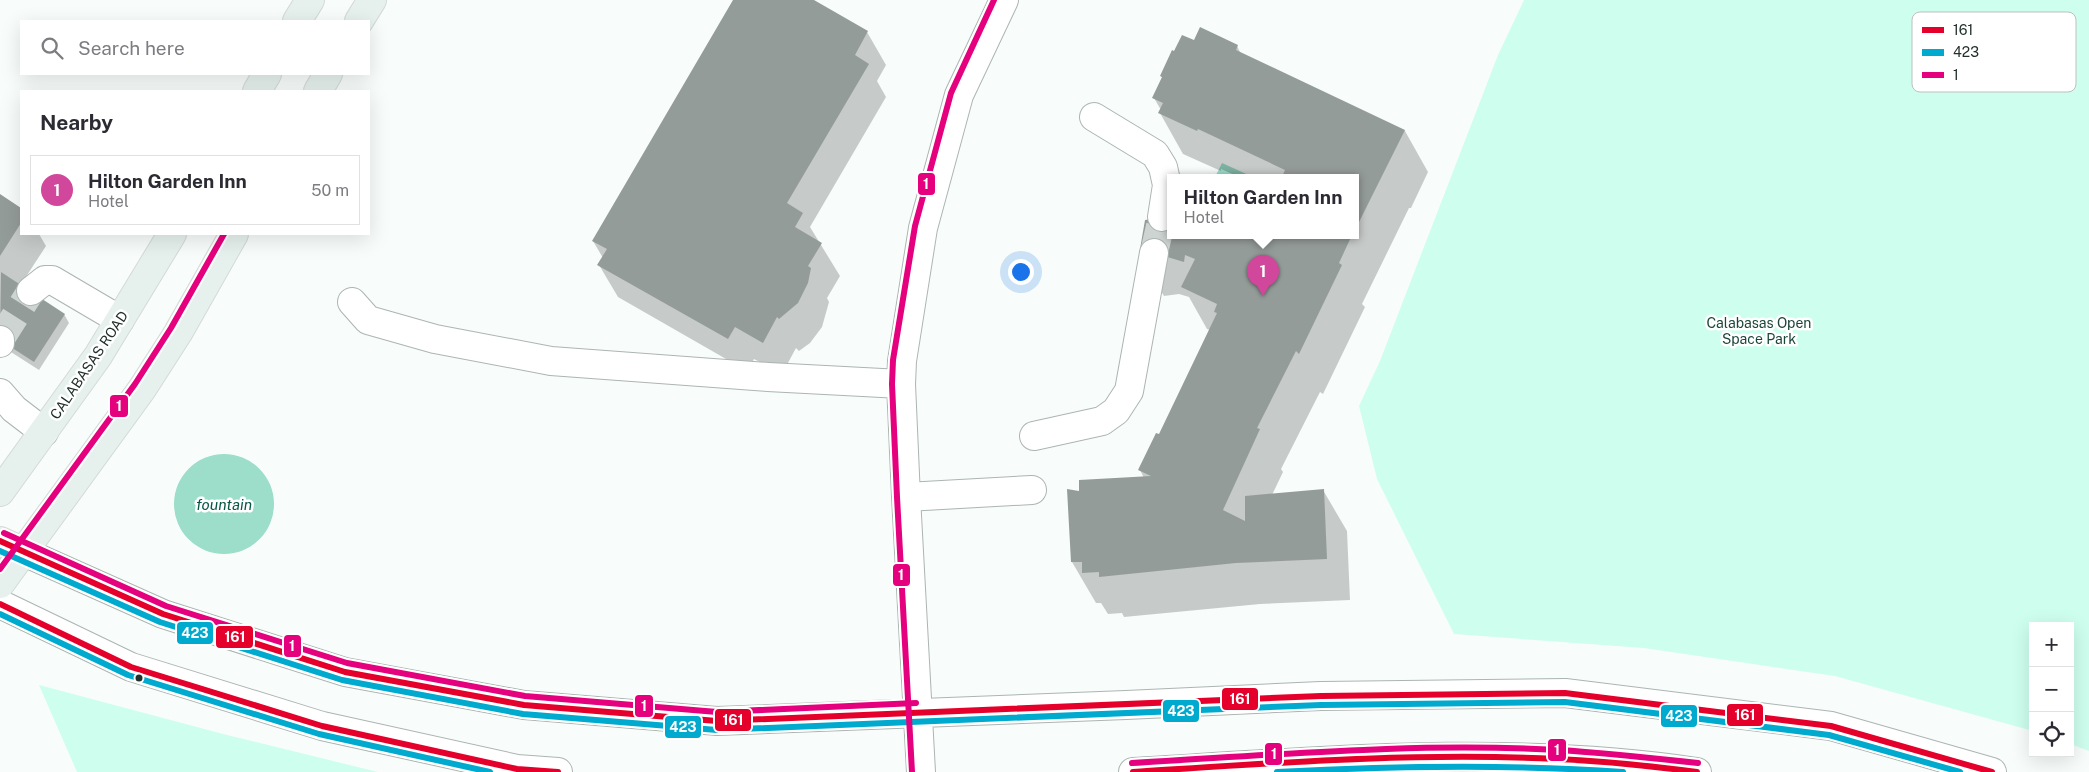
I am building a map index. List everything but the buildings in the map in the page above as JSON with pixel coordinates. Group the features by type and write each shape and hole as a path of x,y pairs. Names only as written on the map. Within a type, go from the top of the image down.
{"main road":[{"path":"298,20 310,0"},
{"path":"360,20 372,0"},
{"path":"258,90 266,75"},
{"path":"319,90 327,75"},
{"name":"CALABASAS ROAD","path":"0,492 98,356 171,235"},
{"path":"0,584 12,547 142,389 178,333 231,237"}],"street":[{"path":"921,772 916,712 906,497 901,384 902,361 923,228 960,95 1004,0"},
{"path":"1094,117 1155,154 1163,167 1167,184 1162,217"},
{"path":"1034,436 1102,421 1116,411 1129,391 1154,254"},
{"path":"30,291 46,280 52,280 120,320"},
{"path":"352,302 368,320 435,339 551,361 768,377 901,384"},
{"path":"0,393 14,409 44,432"},
{"path":"906,497 1032,490"},
{"path":"12,547 163,614 345,672 524,705 717,721 1321,696 1565,693 1831,726 1992,772"},
{"path":"0,604 131,667 322,726 517,769 558,772"},
{"path":"1133,772 1377,758 1567,758 1697,772"}],"green space":[{"name":"Calabasas Open Space Park","path":"1524,0 2089,0 2089,751 2074,745 2074,622 2029,622 2029,730 1835,676 1644,648 1454,634 1377,479 1359,406 1380,361 1498,55"},
{"path":"39,685 227,735 378,772 77,772"}],"water":[{"path":"1222,163 1246,174 1216,174"},
{"name":"fountain","path":"224,454 234,455 252,462 266,476 273,494 273,514 266,532 252,546 234,553 224,554 214,553 196,546 182,532 175,514 174,504 175,494 182,476 196,462 214,455"}],"tunnel":[{"path":"1154,253 1162,217"},
{"path":"0,340 31,291"}],"transit line":[{"name":"1","path":"912,772 897,497 892,384 893,360 915,226 951,93 994,0"},
{"name":"1","path":"0,569 135,384 171,328 223,235"},
{"name":"1","path":"4,533 166,606 347,663 525,696 717,712 916,703"},
{"name":"161","path":"0,541 163,614 345,672 524,705 717,721 1321,696 1565,693 1831,726 1992,772"},
{"name":"423","path":"0,551 160,622 342,680 523,714 717,730 1321,705 1565,702 1829,735 1960,772"},
{"name":"161","path":"0,604 131,667 322,726 517,769 558,772"},
{"name":"423","path":"0,614 128,675 319,734 490,772"},
{"name":"1","path":"1132,763 1399,748 1559,750 1698,763"},
{"name":"161","path":"1133,772 1239,765 1451,757 1575,760 1697,772"},
{"name":"423","path":"1277,772 1450,767 1580,769 1623,772"}],"place":[{"name":"Hilton Garden Inn","path":"1263,296"}]}
